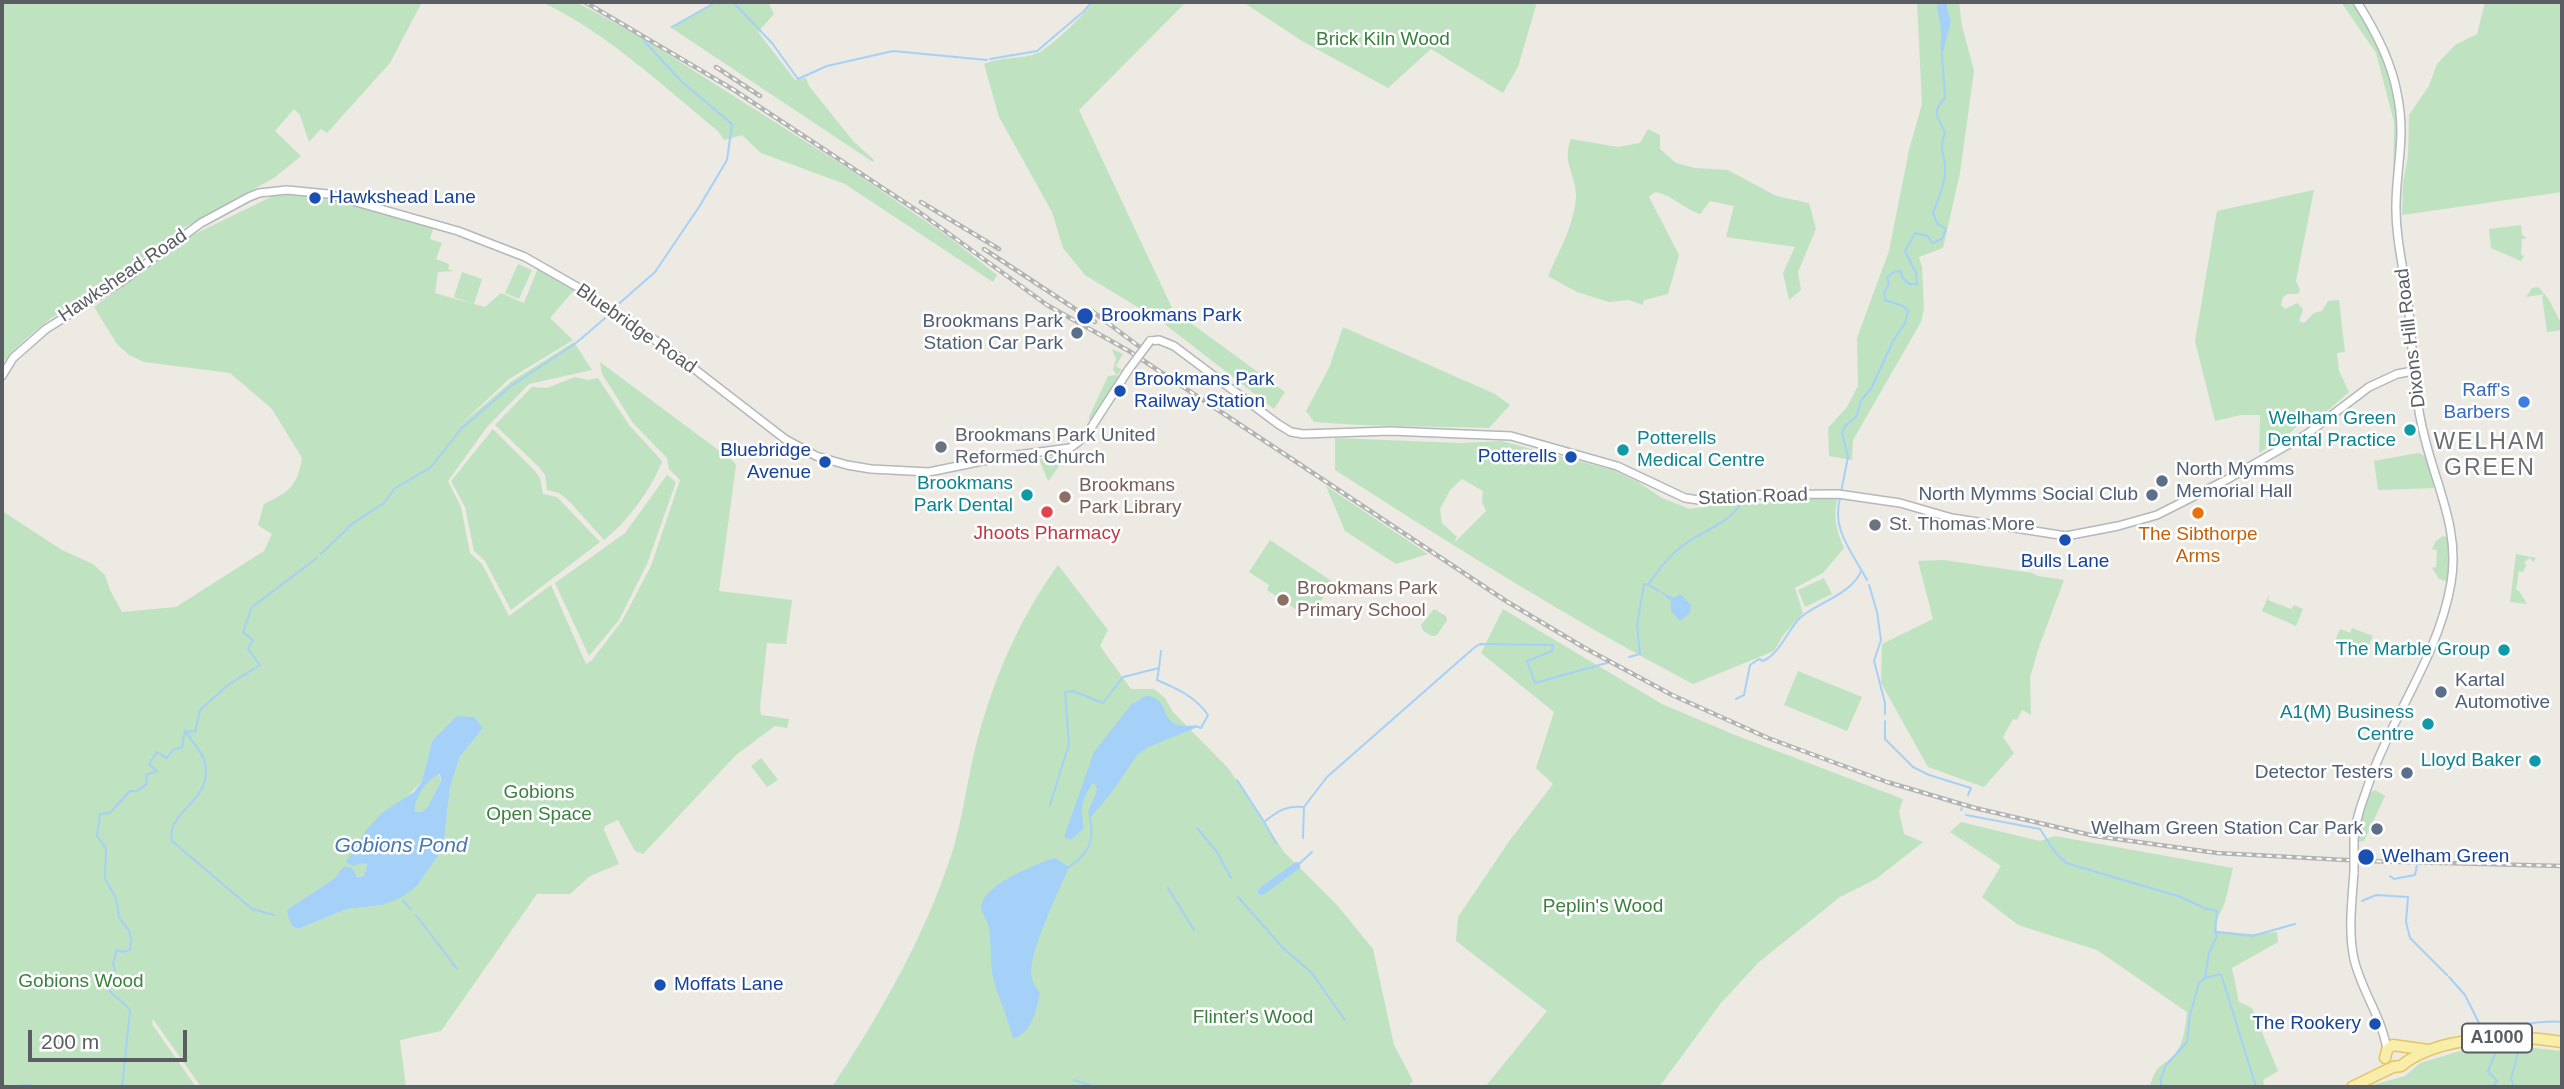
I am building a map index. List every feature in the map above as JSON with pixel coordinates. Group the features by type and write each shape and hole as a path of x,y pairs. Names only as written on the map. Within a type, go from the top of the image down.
{"main road":[{"name":"A1000","path":"2407,1060 2432,1050 2494,1038 2562,1042"},
{"name":"A1000","path":"2393,1050 2432,1050"},
{"path":"2356,1085 2393,1067 2401,1066 2407,1060 2393,1050"},
{"path":"2393,1050 2393,1067"},
{"path":"2356,1085 2393,1050"}],"street":[{"name":"Dixons Hill Road","path":"2357,2 2379,40 2398,94 2403,138 2396,204 2409,308 2413,371 2424,436 2449,519 2453,548 2453,571 2435,643 2377,763 2359,810 2354,838 2354,959 2393,1050"},
{"name":"Bluebridge Road","path":"259,193 287,190 328,194 466,234 515,253 551,270 675,354 785,439 816,456 847,465 913,473 941,471 1002,457 1070,448 1082,440 1092,426"},
{"name":"Hawkshead Road","path":"2,376 13,358 46,329 121,282 201,223 259,193"},
{"name":"Station Road","path":"1092,426 1150,341 1158,340 1174,346 1278,424 1295,433 1309,435 1390,431 1511,436 1617,466 1671,493 1699,500 1738,495 1840,494 1900,503 1952,518 2055,535 2078,535 2149,519 2226,480 2307,434 2369,387 2397,374 2413,371"}],"green space":[{"path":"2,2 422,2 390,63 327,133 321,129 309,142 300,115 294,109 275,131 301,156 274,178 178,231 102,289 83,300 70,302 2,364"},
{"path":"541,2 576,2 639,36 852,171 950,238 997,275 993,282 845,184 761,153 742,135 724,140 718,131 611,44"},
{"path":"715,2 768,2 774,14 758,32 795,80 806,78 809,86 873,162 670,27"},
{"path":"1094,2 1186,2 1079,110 1173,310 1285,392 1274,409 1162,322 1085,275 1063,248 1052,212 999,117 984,64 1040,52 1068,29"},
{"name":"Brick Kiln Wood","path":"1243,2 1537,2 1518,67 1503,93 1431,49 1388,88 1302,41"},
{"path":"1917,2 1959,2 1962,26 1974,71 1960,173 1943,248 1919,257 1924,308 1921,322 1853,440 1852,460 1829,456 1828,428 1847,407 1858,386 1857,338 1889,251 1909,150 1922,104"},
{"path":"2341,2 2352,2 2377,42 2391,73 2398,105 2399,129 2393,190 2394,122 2376,53"},
{"path":"2485,2 2562,2 2562,192 2402,215 2409,115 2429,86 2437,64 2455,45 2477,34"},
{"path":"1648,129 1660,135 1660,149 1676,163 1695,168 1728,170 1776,196 1809,203 1816,229 1798,272 1801,290 1789,300 1783,273 1795,247 1726,237 1734,206 1710,201 1700,214 1655,192 1649,197 1679,255 1668,294 1644,300 1643,305 1629,300 1609,302 1577,292 1548,276 1575,208 1576,190 1568,162 1571,139 1618,147 1640,143"},
{"path":"2314,190 2296,281 2300,290 2298,294 2283,297 2281,305 2285,309 2297,303 2303,309 2299,321 2304,323 2314,313 2322,311 2328,301 2339,300 2345,352 2337,353 2339,371 2349,392 2318,419 2301,422 2291,432 2259,453 2260,415 2241,415 2215,421 2195,341 2217,211"},
{"path":"302,194 387,212 434,226 430,239 442,243 436,259 449,264 448,269 453,271 438,272 435,293 473,304 454,297 462,272 482,279 474,304 485,307 501,293 524,303 538,268 575,289 550,318 573,340 509,379 457,428 512,381 574,342 592,370 529,384 487,427 448,481 461,507 470,553 482,564 509,616 551,585 586,664 622,621 651,566 680,480 669,469 667,458 633,423 602,374 600,362 736,465 719,591 792,600 786,644 767,643 760,707 761,715 789,719 787,728 775,726 736,755 643,854 635,851 618,820 605,826 604,830 619,864 590,876 570,894 537,894 441,1031 400,1040 406,1087 201,1087 153,1019 152,1024 196,1087 2,1087 2,511 62,550 93,564 105,575 122,612 176,607 264,551 272,534 258,525 264,504 291,487 298,476 302,458 272,409 230,373 144,362 129,355 117,344 94,307 195,234 273,196","holes":["483,728 460,757 450,787 443,849 416,887 382,905 347,909 298,929 293,926 288,910 335,878 364,876 367,866 363,863 383,812 404,800 422,781 432,741"]},
{"path":"2521,225 2522,235 2527,238 2522,239 2521,254 2524,256 2521,261 2491,248 2489,229"},
{"path":"518,264 532,270 519,299 505,293"},
{"path":"2538,287 2545,294 2526,297 2532,288"},
{"path":"2545,294 2562,325 2562,330 2547,332 2542,296"},
{"path":"1343,327 1495,394 1510,405 1489,428 1314,422 1306,411 1329,368"},
{"path":"1112,349 1123,354 1116,366 1122,370 1117,375 1113,370 1116,359"},
{"path":"1108,376 1120,376 1090,421 1089,417"},
{"path":"575,377 588,380 598,378 629,425 662,461 638,504 622,524 604,540 569,501 559,493 547,490 545,475 539,467 495,425 532,387 547,388"},
{"path":"493,429 535,471 540,478 543,494 557,497 600,542 511,610 485,561 474,551 465,507 451,481"},
{"path":"1335,438 1460,443 1501,441 1613,470 1662,498 1690,509 1741,501 1760,504 1782,500 1838,498 1836,523 1844,548 1823,573 1795,588 1803,613 1784,634 1774,651 1693,684 1556,608 1335,470","holes":["1462,479 1483,491 1482,501 1486,511 1454,543 1457,537 1442,523 1440,509 1450,490"]},
{"path":"2418,453 2426,456 2435,488 2378,490 2374,461"},
{"path":"1063,455 1066,457 1048,481 1039,459"},
{"path":"667,475 676,482 647,564 619,620 589,656 555,583 625,533"},
{"path":"1326,486 1428,554 1396,564 1345,531"},
{"path":"2443,536 2448,537 2449,573 2446,581 2439,579 2432,568 2436,567 2437,550 2432,549 2436,541"},
{"path":"1270,540 1333,582 1313,613 1300,605 1297,610 1267,590 1269,585 1249,572"},
{"path":"2516,554 2536,558 2533,562 2530,558 2524,562 2526,566 2523,572 2519,571 2516,590 2527,604 2510,602"},
{"path":"1944,560 2064,580 2030,677 2031,715 2022,710 2017,720 2013,719 2003,737 2014,753 1984,787 1928,767 1881,683 1882,644 1933,619 1918,561"},
{"name":"Flinter's Wood","path":"1058,565 1108,630 1100,646 1131,689 1154,689 1165,698 1173,712 1229,769 1284,852 1337,905 1373,949 1394,1045 1413,1081 1407,1087 832,1087 899,976 928,917 955,843 974,753 988,703 1018,631"},
{"path":"1824,578 1832,594 1805,607 1798,590"},
{"path":"2269,594 2268,600 2291,609 2294,605 2303,609 2296,626 2262,611"},
{"path":"1434,609 1446,616 1447,620 1437,635 1432,636 1423,631 1421,625"},
{"name":"Peplin's Wood","path":"1503,609 1662,704 1903,799 1899,811 1904,834 1923,842 1876,879 1840,897 1759,962 1721,1003 1659,1087 1485,1087 1547,1011 1456,941 1458,917 1510,840 1553,784 1536,768 1554,712 1481,653"},
{"path":"2352,628 2373,636 2365,654 2335,641 2340,629 2350,633"},
{"path":"1798,671 1862,697 1847,731 1784,705"},
{"path":"761,758 778,780 767,787 751,766"},
{"path":"439,774 441,781 428,806 422,812 414,812 422,790"},
{"path":"2375,790 2385,796 2364,841 2359,842 2364,806 2368,794"},
{"path":"1961,822 2040,841 2055,836 2233,868 2225,902 2216,922 2217,931 2252,934 2277,932 2278,942 2232,968 2239,1002 2252,1008 2278,1071 2263,1080 2265,1087 2150,1087 2155,1072 2179,1047 2187,1012 2097,950 2018,925 1982,897 2001,866 1950,832"},
{"path":"2506,1045 2562,1051 2562,1087 2366,1087 2405,1076 2420,1063 2460,1051"}],"water":[{"path":"1937,2 1947,2 1951,21 1942,56 1941,28"},
{"path":"1659,591 1674,598 1680,594 1691,605 1690,613 1680,621 1671,611 1671,601"},
{"path":"1145,696 1160,702 1169,719 1175,723 1198,727 1148,747 1137,755 1090,818 1088,812 1097,790 1095,784 1092,784 1082,805 1084,828 1072,839 1064,837 1094,752 1131,705"},
{"name":"Gobions Pond","path":"457,716 474,717 483,728 460,757 450,787 443,849 416,887 400,898 382,905 347,909 298,929 293,926 287,910 335,878 344,866 352,868 357,877 364,876 367,865 363,863 353,866 346,862 367,829 383,812 414,792 422,781 432,741","holes":["440,774 441,781 428,806 422,812 415,812 416,801 426,784"]},
{"path":"1055,858 1069,867 1045,923 1031,968 1034,984 1040,993 1029,1026 1025,1032 1013,1039 994,981 989,928 982,903 993,889 1003,882 1025,869"},
{"path":"1296,862 1300,863 1300,868 1263,895 1258,894 1258,889"}],"waterway":[{"path":"672,27 716,2"},
{"path":"733,2 772,43 798,79 827,66 893,51 987,60"},
{"path":"990,59 1037,51 1092,2"},
{"path":"614,308 655,272 699,207 727,160 732,124 682,82 644,41"},
{"path":"1841,492 1848,457 1842,433 1845,426 1856,417 1862,399 1871,389 1893,341 1905,323 1908,311 1903,306 1885,300 1884,293 1889,284 1887,277 1901,271 1902,277 1909,284 1917,284 1916,273 1905,251 1915,233 1928,236 1932,243 1942,239 1946,229 1937,223 1933,213 1945,173 1942,148 1945,134 1937,116 1938,108 1945,98 1942,55"},
{"path":"321,554 353,523 384,503 394,489 431,467 461,429 511,386 576,343 611,313"},
{"path":"1840,498 1838,521 1841,531 1867,580"},
{"path":"1629,657 1640,654 1637,625 1644,584 1648,585 1679,548 1730,516 1741,503"},
{"path":"122,1087 130,1011 106,983 115,970 113,963 117,950 130,950 131,939 119,917 116,898 105,879 106,848 97,836 100,814 110,813 130,791 137,791 147,784 146,775 157,771 149,764 157,752 167,758 173,750 182,747 185,731 195,732 200,710 228,685 260,665 248,649 253,640 243,632 252,607 317,558"},
{"path":"1736,699 1744,695 1750,665 1759,659 1763,661 1769,658 1801,617 1851,586 1861,571"},
{"path":"1649,585 1659,591"},
{"path":"1869,585 1881,640 1874,661 1885,703 1885,714"},
{"path":"1303,838 1304,807 1327,777 1480,644 1553,645 1552,651 1527,661 1535,683 1607,663"},
{"path":"1159,668 1161,651"},
{"path":"1050,805 1069,744 1065,692 1073,691 1103,703 1123,677 1159,668 1157,680 1192,698 1208,715 1201,728 1198,727"},
{"path":"1885,721 1885,739 1913,767 1971,788 1968,795"},
{"path":"186,732 204,759 206,773 204,785 198,795 176,821 172,830 172,841 252,909 274,915"},
{"path":"1237,780 1263,820"},
{"path":"1276,843 1264,822 1282,810 1304,807"},
{"path":"1966,815 2040,829 2066,863 2181,897 2217,911 2217,936 2209,953 2205,978"},
{"path":"1069,867 1089,846 1092,833 1090,818"},
{"path":"1197,828 1217,852 1231,878"},
{"path":"1300,863 1312,852"},
{"path":"2390,876 2394,879 2415,875 2417,865"},
{"path":"1168,888 1194,930"},
{"path":"2362,901 2376,895 2408,897 2406,922 2410,938 2447,975"},
{"path":"1238,897 1284,949 1311,972 1345,1020"},
{"path":"403,900 411,910"},
{"path":"416,915 457,969"},
{"path":"2217,932 2252,936 2295,924"},
{"path":"2161,1087 2166,1065 2187,1042 2190,1015 2199,983 2205,978 2221,974 2256,1087"},
{"path":"2449,977 2465,995 2481,1027 2562,1022"},
{"path":"2514,1048 2518,1053 2511,1079 2514,1087"},
{"path":"2493,1087 2497,1081 2488,1071 2497,1050"},
{"path":"1074,1080 1095,1087"},
{"path":"2,1087 31,1087"}],"railway":[{"path":"585,2 734,90 919,212 1047,305 1129,351 1506,601 1672,695 1768,738 1887,782 1975,808 2095,836 2217,853 2364,861 2562,866"},
{"path":"716,67 760,96"},
{"path":"921,202 999,249"},
{"path":"984,249 1095,322"},
{"path":"1092,311 1145,351"}],"place":[{"name":"Hawkshead Lane","path":"315,198"},
{"name":"Brookmans Park","path":"1085,316"},
{"name":"Brookmans Park Station Car Park","path":"1077,333"},
{"name":"Brookmans Park Railway Station","path":"1120,391"},
{"name":"Raff's Barbers","path":"2524,402"},
{"name":"Welham Green Dental Practice","path":"2410,430"},
{"name":"Brookmans Park United Reformed Church","path":"941,447"},
{"name":"Potterells Medical Centre","path":"1623,450"},
{"name":"Potterells","path":"1571,457"},
{"name":"Bluebridge Avenue","path":"825,462"},
{"name":"North Mymms Memorial Hall","path":"2162,481"},
{"name":"Brookmans Park Dental","path":"1027,495"},
{"name":"North Mymms Social Club","path":"2152,495"},
{"name":"Brookmans Park Library","path":"1065,497"},
{"name":"Jhoots Pharmacy","path":"1047,512"},
{"name":"The Sibthorpe Arms","path":"2198,513"},
{"name":"St. Thomas More","path":"1875,525"},
{"name":"Bulls Lane","path":"2065,540"},
{"name":"Brookmans Park Primary School","path":"1283,600"},
{"name":"The Marble Group","path":"2504,650"},
{"name":"Kartal Automotive","path":"2441,692"},
{"name":"A1(M) Business Centre","path":"2428,724"},
{"name":"Lloyd Baker","path":"2535,761"},
{"name":"Detector Testers","path":"2407,773"},
{"name":"Welham Green Station Car Park","path":"2377,829"},
{"name":"Welham Green","path":"2366,857"},
{"name":"Moffats Lane","path":"660,985"},
{"name":"The Rookery","path":"2375,1024"}],"district":[{"name":"WELHAM GREEN","path":"2490,456"}],"park label":[{"name":"Gobions Open Space","path":"539,804"},
{"name":"Gobions Wood","path":"81,982"}]}
